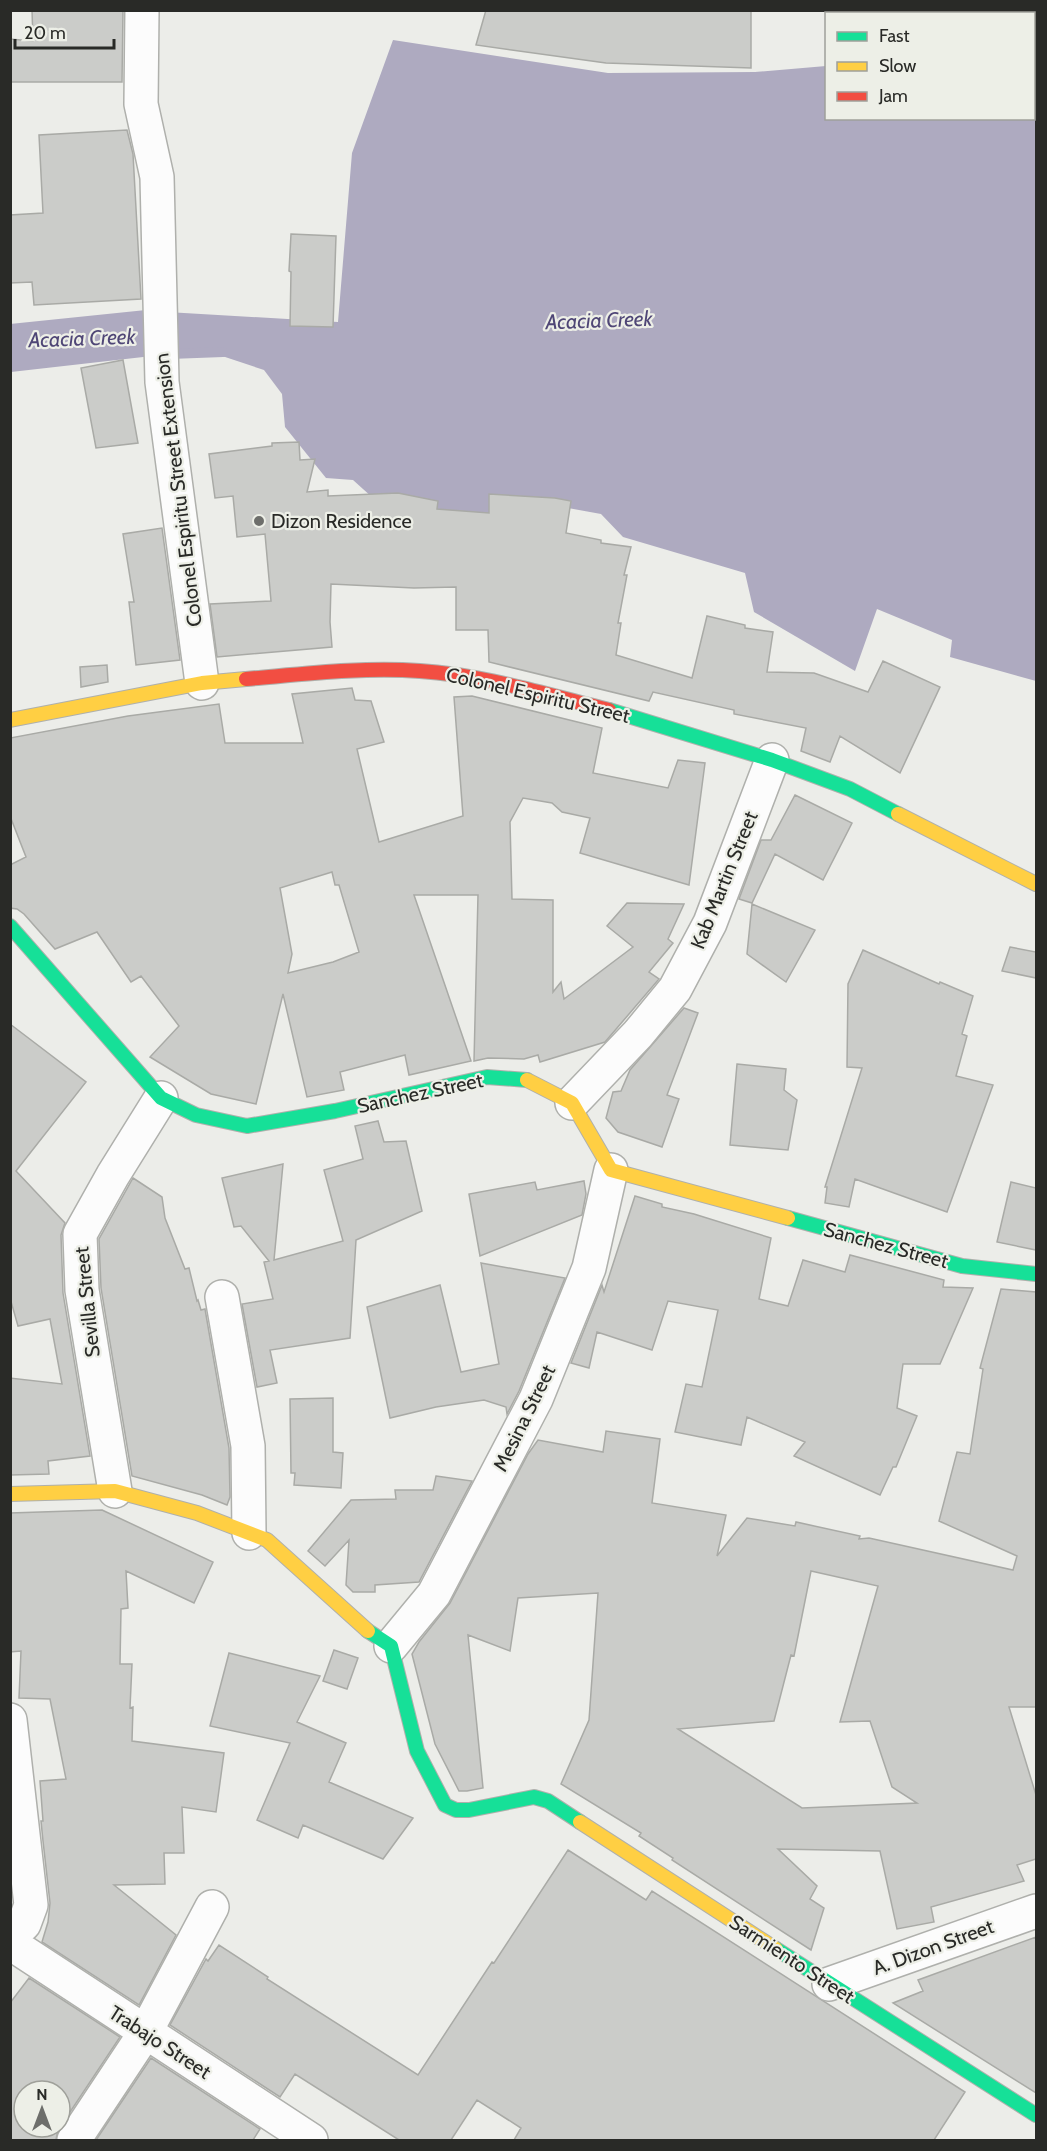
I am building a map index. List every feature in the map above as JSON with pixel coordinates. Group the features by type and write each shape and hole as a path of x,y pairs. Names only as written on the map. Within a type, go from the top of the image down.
{"street":[{"name":"Colonel Espiritu Street Extension","path":"142,10 141,104 157,177 162,382 202,683"},
{"name":"Colonel Espiritu Street","path":"10,720 202,683 355,669 422,670 474,678 630,715 772,760 850,789 1036,884"},
{"name":"Kab Martin Street","path":"572,1102 638,1034 675,989 710,924 772,760"},
{"name":"Sanchez Street","path":"10,926 161,1098 196,1114 247,1126 335,1111 487,1077 524,1078 572,1102"},
{"name":"Sevilla Street","path":"115,1491 82,1290 80,1234 113,1175 161,1098"},
{"path":"572,1102 612,1170"},
{"name":"Sanchez Street","path":"612,1170 962,1266 1036,1274"},
{"name":"Mesina Street","path":"391,1646 434,1594 536,1399 589,1268 612,1170"},
{"path":"222,1297 248,1446 249,1533"},
{"path":"10,1494 115,1491 197,1513 267,1540 370,1632 391,1646"},
{"name":"Sarmiento Street","path":"391,1646 417,1751 445,1805 456,1810 469,1810 534,1797 548,1801 1036,2115"},
{"path":"10,1720 31,1905 24,1924 10,1937"},
{"path":"74,2140 145,2033 212,1907"},
{"name":"A. Dizon Street","path":"830,1984 1036,1911"},
{"name":"Trabajo Street","path":"10,1943 311,2140"}],"water":[{"path":"393,40 608,73 755,72 825,66 825,120 1035,120 1036,46 1036,681 950,657 952,640 877,609 855,671 754,612 745,573 623,537 601,514 557,506 403,525 353,480 326,478 285,427 282,394 264,370 204,350 169,356 167,312 338,322 352,153"},
{"path":"146,310 152,356 11,372 10,324"}],"building":[{"path":"32,10 123,10 122,82 10,82 10,39 33,41"},
{"path":"486,10 751,10 751,68 606,63 476,45"},
{"path":"127,130 133,154 141,299 34,305 32,282 10,283 10,215 43,213 39,135"},
{"path":"291,234 336,236 333,327 290,326"},
{"path":"123,360 138,443 96,448 81,368"},
{"path":"299,442 300,460 315,459 307,492 328,490 328,496 398,493 438,501 437,509 489,513 489,494 571,501 566,533 601,540 601,543 631,547 624,575 627,575 618,623 621,623 616,655 692,678 707,616 745,625 745,628 773,632 767,672 814,673 868,692 883,661 940,687 900,773 840,736 830,762 801,751 806,728 734,714 734,710 653,692 649,701 489,662 488,630 456,630 456,587 414,588 331,584 332,647 217,657 210,604 271,601 265,534 237,537 233,496 215,498 209,454 272,446 272,443"},
{"path":"162,528 180,660 136,665 129,602 134,602 123,534"},
{"path":"107,665 108,682 81,687 80,667"},
{"path":"352,688 355,700 371,701 384,742 357,749 379,842 463,816 454,697 472,696 602,728 593,773 668,788 678,760 705,763 689,885 580,853 590,818 562,812 552,803 523,798 510,822 512,899 553,900 553,992 561,982 564,999 633,947 607,926 627,903 684,904 668,939 673,943 649,972 659,979 605,1042 540,1062 538,1055 524,1059 488,1058 474,1061 478,895 414,895 471,1061 409,1075 405,1055 340,1072 344,1090 307,1097 283,994 256,1104 211,1094 150,1057 179,1026 141,976 131,982 97,932 55,949 24,914 17,909 10,908 10,865 26,857 10,816 10,738 128,716 219,704 225,743 303,743 292,694","holes":["332,872 335,885 339,885 359,952 333,962 288,973 292,954 280,888"]},
{"path":"795,795 852,823 823,880 775,854 752,903 739,899 761,840 771,840"},
{"path":"752,904 815,930 786,982 747,954"},
{"path":"1010,947 1036,952 1036,978 1002,971"},
{"path":"863,950 939,984 940,982 973,996 962,1034 967,1036 956,1076 993,1085 947,1212 855,1179 849,1207 825,1203 827,1187 825,1187 862,1068 847,1067 848,984"},
{"path":"684,1008 698,1013 667,1095 679,1099 662,1147 618,1132 606,1118 613,1092 621,1091 630,1070"},
{"path":"10,1024 86,1082 16,1171 65,1223 61,1235 63,1293 90,1456 48,1461 49,1474 10,1475 10,1378 62,1384 50,1319 18,1326 10,1298"},
{"path":"737,1064 786,1069 784,1090 797,1100 788,1150 730,1145"},
{"path":"378,1121 384,1142 406,1141 422,1211 356,1240 350,1338 270,1350 277,1383 257,1387 242,1304 273,1299 264,1262 269,1261 241,1226 234,1227 222,1178 283,1164 274,1260 343,1241 324,1170 363,1159 355,1126"},
{"path":"133,1178 162,1197 165,1218 185,1269 189,1268 197,1301 201,1310 205,1309 229,1448 230,1497 227,1505 202,1495 132,1476 101,1288 99,1239"},
{"path":"584,1181 586,1194 582,1215 480,1256 469,1194 535,1182 537,1190"},
{"path":"1011,1182 1036,1188 1036,1250 997,1242"},
{"path":"635,1196 662,1204 662,1207 694,1214 771,1238 759,1299 788,1306 803,1260 845,1272 850,1255 944,1280 943,1287 973,1288 940,1364 903,1364 897,1408 917,1416 896,1467 893,1467 880,1495 794,1456 805,1442 747,1417 741,1445 675,1432 686,1384 702,1387 718,1310 668,1301 652,1350 597,1332 589,1368 571,1363 602,1285 604,1292"},
{"path":"481,1263 565,1278 519,1391 507,1414 506,1407 484,1400 436,1407 390,1418 367,1307 440,1285 461,1372 499,1364"},
{"path":"1001,1289 1036,1292 1036,1707 1009,1707 1036,1795 1036,1859 1017,1865 1024,1881 931,1907 934,1922 897,1929 880,1851 778,1849 817,1886 810,1899 824,1908 811,1950 672,1860 673,1858 639,1836 641,1833 561,1784 589,1720 598,1593 518,1598 510,1651 468,1635 483,1788 459,1791 435,1744 412,1654 450,1603 528,1454 538,1440 603,1452 606,1431 660,1439 652,1503 726,1515 717,1556 747,1518 795,1526 796,1522 860,1536 859,1539 869,1538 1013,1570 1017,1556 939,1521 957,1452 970,1454 983,1369 980,1368","holes":["811,1571 878,1586 840,1722 870,1721 892,1787 917,1803 802,1808 678,1729 774,1721 791,1655 794,1656"]},
{"path":"333,1398 333,1452 343,1453 341,1488 294,1485 295,1473 291,1473 290,1399"},
{"path":"436,1476 472,1481 419,1582 375,1585 375,1592 353,1592 346,1585 349,1540 325,1566 308,1551 351,1500 396,1499 395,1490 433,1490"},
{"path":"102,1510 213,1562 194,1603 126,1571 128,1608 121,1609 120,1664 132,1664 130,1708 133,1707 132,1741 224,1753 216,1812 182,1807 184,1853 164,1853 165,1884 114,1885 176,1935 139,2005 42,1942 48,1922 50,1903 41,1821 43,1821 40,1781 66,1779 50,1699 19,1698 21,1651 10,1652 10,1513"},
{"path":"334,1650 358,1658 347,1689 323,1681"},
{"path":"229,1653 320,1676 297,1722 346,1743 329,1782 413,1818 383,1859 303,1825 298,1838 257,1820 290,1743 210,1726"},
{"path":"568,1850 646,1900 652,1891 965,2092 934,2140 514,2140 521,2128 477,2100 451,2140 399,2140 295,2074 280,2097 170,2025 206,1959 208,1961 219,1945 268,1977 267,1979 418,2075"},
{"path":"1036,1937 1036,2093 893,2003 923,1991 918,1980"},
{"path":"29,1978 120,2037 72,2109 72,2079 12,2079 12,2139 56,2139 10,2140 10,2003"},
{"path":"151,2058 260,2129 253,2140 96,2140"}],"waterway":[{"name":"Acacia Creek","path":"170,354 223,352"}],"traffic: fast":[{"path":"609,710 772,760 850,789 898,814"},
{"path":"10,926 161,1098 196,1115 247,1126 335,1111 487,1077 527,1080"},
{"path":"788,1218 962,1266 1036,1274"},
{"path":"368,1631 391,1646 417,1751 445,1805 456,1810 469,1810 534,1797 548,1801 580,1822"},
{"path":"776,1949 1036,2115"}],"traffic: slow":[{"path":"10,720 202,683 246,679"},
{"path":"898,814 1036,884"},
{"path":"527,1080 572,1103 611,1170 788,1218"},
{"path":"10,1494 115,1491 197,1513 267,1540 368,1631"},
{"path":"580,1822 776,1949"}],"traffic: jam":[{"path":"246,679 355,670 444,673 492,681 609,710"}],"place":[{"name":"Dizon Residence","path":"259,521"}]}
